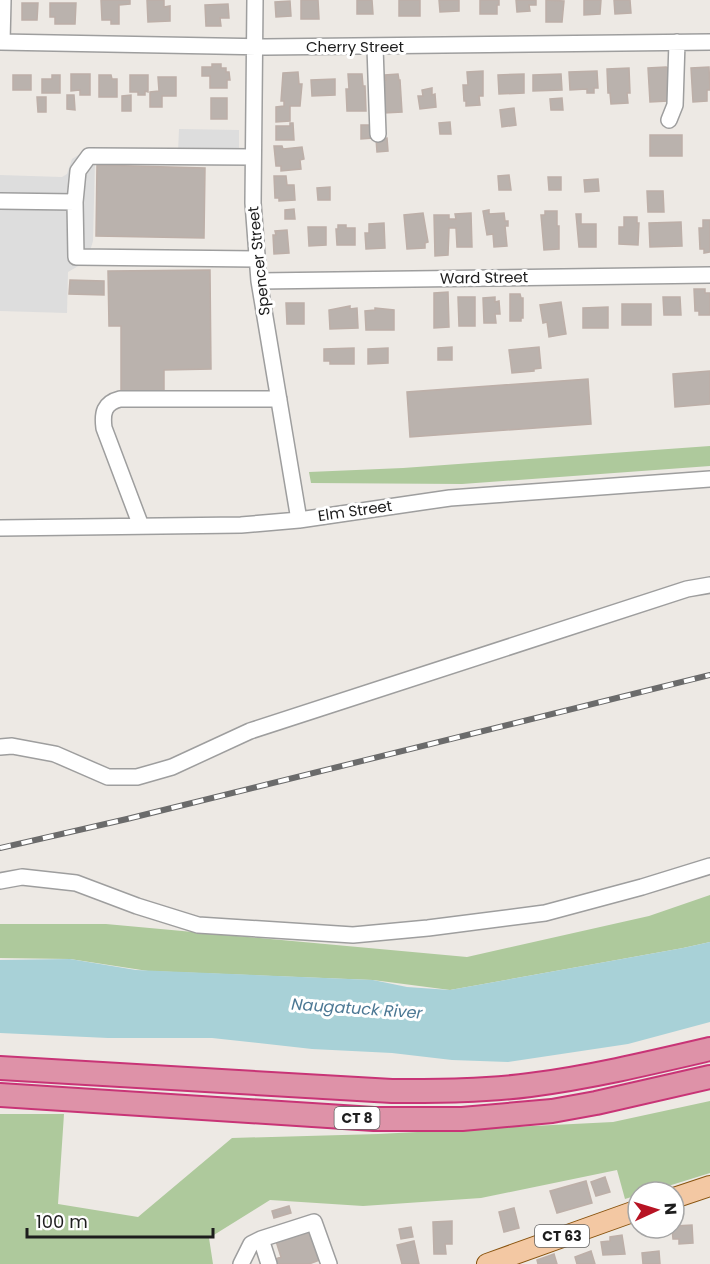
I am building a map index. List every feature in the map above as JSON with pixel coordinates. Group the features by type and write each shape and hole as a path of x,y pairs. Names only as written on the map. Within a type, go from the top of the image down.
{"highway":[{"name":"CT 8","path":"0,1068 392,1091 438,1091 528,1085 573,1079 710,1049"},
{"name":"CT 8","path":"0,1095 374,1119 451,1119 552,1111 710,1077"}],"main road":[{"path":"686,1194 710,1186"},
{"name":"CT 63","path":"487,1264 626,1214"}],"street":[{"path":"1,42 3,0"},
{"name":"Spencer Street","path":"255,0 253,202 257,259 299,520"},
{"name":"Cherry Street","path":"1,42 255,47 710,42"},
{"path":"669,120 675,105 677,42"},
{"path":"375,47 378,134"},
{"path":"253,158 89,156 78,171 75,202 76,257 257,259"},
{"path":"0,201 75,202"},
{"name":"Ward Street","path":"259,281 710,275"},
{"path":"141,526 104,428 102,418 105,408 111,401 120,399 279,399"},
{"name":"Elm Street","path":"0,528 241,525 299,520 450,498 710,479"},
{"path":"0,747 12,746 55,754 108,777 137,777 172,767 250,731 687,589 710,585"},
{"path":"0,881 22,877 76,883 137,906 198,925 353,935 545,913 710,866"},
{"path":"241,1264 251,1244 314,1222 329,1264"},
{"path":"261,1239 269,1264"}],"green space":[{"path":"710,446 710,466 462,484 311,483 309,472 403,468"},
{"path":"710,895 710,942 450,990 373,980 148,971 70,959 0,958 0,924 106,924 467,957 649,916"},
{"path":"710,1101 710,1173 686,1180 626,1180 625,1199 617,1170 481,1198 363,1206 270,1200 209,1238 213,1264 0,1264 0,1114 64,1114 58,1204 138,1217 232,1138 378,1134 613,1122"}],"shaded area":[{"path":"179,129 239,130 239,153 178,152"},
{"path":"93,152 95,160 93,241 87,261 68,272 67,313 0,311 0,175 62,177 67,174 72,159 80,154"}],"water":[{"name":"Naugatuck River","path":"710,942 710,1022 628,1044 508,1062 312,1049 212,1038 108,1038 0,1033 0,960 70,959 136,970 373,980 407,987 450,990"}],"building":[{"path":"101,0 130,0 130,4 119,5 119,24 111,24 111,20 102,20"},
{"path":"147,0 164,0 164,7 170,6 170,21 148,22"},
{"path":"301,0 318,0 319,19 301,19"},
{"path":"357,0 372,0 373,14 357,14"},
{"path":"399,0 420,0 420,16 399,16"},
{"path":"439,0 459,0 459,11 440,12"},
{"path":"480,0 499,0 497,14 480,14"},
{"path":"516,0 536,0 536,5 529,5 530,11 517,12"},
{"path":"546,0 564,1 562,22 546,22"},
{"path":"584,0 601,0 600,14 584,15"},
{"path":"614,0 630,0 631,13 615,14"},
{"path":"290,1 291,16 276,17 275,2"},
{"path":"22,3 38,3 37,20 22,20"},
{"path":"50,3 76,3 75,24 55,24 55,17 50,17"},
{"path":"228,4 229,18 220,18 221,26 206,26 205,5"},
{"path":"212,64 221,64 221,68 226,68 226,72 229,72 230,80 227,80 227,88 210,88 210,76 202,76 202,67 212,67"},
{"path":"709,67 710,90 707,90 707,101 693,102 691,68"},
{"path":"629,68 628,103 611,104 607,69"},
{"path":"648,68 668,68 668,101 650,102"},
{"path":"483,71 483,96 479,96 480,105 466,106 463,85 468,85 467,72"},
{"path":"597,71 598,88 594,88 594,93 587,93 587,89 570,90 569,72"},
{"path":"298,72 299,84 302,84 300,106 290,106 290,121 276,122 276,107 284,106 284,101 281,101 283,73"},
{"path":"71,74 90,74 90,95 80,95 80,90 71,91"},
{"path":"348,74 362,74 366,111 347,111"},
{"path":"398,74 402,112 384,113 383,81 386,80 385,75"},
{"path":"524,74 524,93 499,94 498,75"},
{"path":"561,74 562,90 533,91 533,75"},
{"path":"13,75 31,75 31,90 13,90"},
{"path":"52,75 60,75 60,93 42,93 42,79 52,79"},
{"path":"99,75 111,75 112,79 117,79 117,97 99,97"},
{"path":"130,75 148,75 148,92 145,91 145,95 130,92"},
{"path":"158,77 176,77 176,96 162,96 162,107 150,107 150,92 159,91"},
{"path":"335,79 335,95 312,96 311,80"},
{"path":"432,88 436,107 420,109 418,96 423,96 422,90"},
{"path":"67,95 74,95 75,110 67,109"},
{"path":"131,95 131,111 122,111 122,96"},
{"path":"37,97 46,97 46,112 38,112"},
{"path":"211,98 227,98 227,119 211,119"},
{"path":"562,98 563,110 551,110 550,99"},
{"path":"514,108 516,125 502,127 500,110"},
{"path":"450,122 451,134 440,134 439,123"},
{"path":"290,123 293,123 294,140 276,140 276,126 290,126"},
{"path":"361,125 373,125 373,138 361,139"},
{"path":"650,135 682,135 682,156 650,156"},
{"path":"387,138 388,151 377,152 376,139"},
{"path":"274,146 282,146 283,149 302,147 304,159 300,160 301,169 281,171 281,166 276,166"},
{"path":"97,165 205,168 204,238 96,236"},
{"path":"509,175 511,190 499,190 498,176"},
{"path":"274,176 286,176 287,185 294,185 295,200 279,201 279,198 275,198"},
{"path":"548,177 561,177 561,190 549,190"},
{"path":"598,179 599,191 585,192 584,180"},
{"path":"330,187 330,200 318,200 317,188"},
{"path":"647,191 663,191 664,212 648,212"},
{"path":"294,209 295,219 285,219 285,210"},
{"path":"489,210 489,214 504,213 505,221 508,221 508,226 505,226 507,246 494,247 493,234 487,235 483,211"},
{"path":"545,211 557,211 559,249 544,250 541,215 545,215"},
{"path":"423,213 428,242 425,243 425,248 407,249 404,215"},
{"path":"471,213 472,247 457,247 456,228 449,228 448,255 435,256 434,215 449,215 449,219 456,219 455,214"},
{"path":"576,214 581,214 581,224 596,224 596,247 579,247"},
{"path":"624,217 637,217 638,245 619,244 619,227 624,227"},
{"path":"703,220 710,220 710,252 704,253 704,249 700,249 699,228 703,228"},
{"path":"681,222 682,246 650,247 649,223"},
{"path":"384,223 385,248 366,249 365,233 369,233 369,224"},
{"path":"338,225 355,228 355,245 337,245"},
{"path":"308,227 326,227 326,245 309,246"},
{"path":"287,230 289,253 274,254 273,235 276,235 275,231"},
{"path":"210,270 211,369 164,370 164,391 121,391 121,326 109,326 108,271"},
{"path":"70,280 104,281 104,295 69,294"},
{"path":"694,289 705,289 705,293 710,293 710,315 699,315 699,311 695,311"},
{"path":"448,292 449,327 434,328 434,293"},
{"path":"510,294 520,294 523,298 521,321 510,321"},
{"path":"458,297 475,297 475,326 459,326"},
{"path":"495,297 495,302 499,301 500,314 495,314 496,323 484,323 483,298"},
{"path":"663,297 680,297 681,315 664,315"},
{"path":"561,302 566,334 549,337 547,322 543,323 540,305"},
{"path":"286,303 304,303 304,324 287,324"},
{"path":"622,304 651,304 651,325 622,325"},
{"path":"350,306 350,309 357,308 358,328 330,329 329,310"},
{"path":"608,307 608,328 583,328 583,308"},
{"path":"375,308 394,310 394,330 366,330 365,311 375,310"},
{"path":"452,347 452,360 438,360 438,348"},
{"path":"539,347 541,368 512,373 509,350"},
{"path":"354,348 354,364 330,364 330,361 324,361 324,349"},
{"path":"388,348 388,363 368,364 368,349"},
{"path":"710,371 710,404 675,407 673,374"},
{"path":"588,379 591,424 410,437 407,392"},
{"path":"605,1177 610,1192 596,1196 591,1182"},
{"path":"586,1181 592,1203 557,1213 550,1191"},
{"path":"289,1206 291,1213 274,1218 272,1211"},
{"path":"514,1208 519,1228 504,1232 499,1212"},
{"path":"452,1221 452,1244 445,1244 446,1254 434,1254 433,1222"},
{"path":"313,1224 325,1258 309,1264 273,1264 273,1260 281,1257 275,1238 286,1234 288,1238 298,1235"},
{"path":"686,1225 692,1225 693,1243 679,1244 679,1240 686,1240"},
{"path":"411,1227 413,1237 401,1239 399,1229"},
{"path":"622,1235 625,1254 603,1255 601,1242 610,1241 610,1237"},
{"path":"414,1241 419,1264 402,1264 397,1245"},
{"path":"591,1251 595,1264 577,1264 575,1257"},
{"path":"659,1251 660,1264 643,1264 642,1253"},
{"path":"554,1254 557,1264 538,1264 537,1260"}],"railway":[{"path":"0,848 127,819 710,675"}]}
